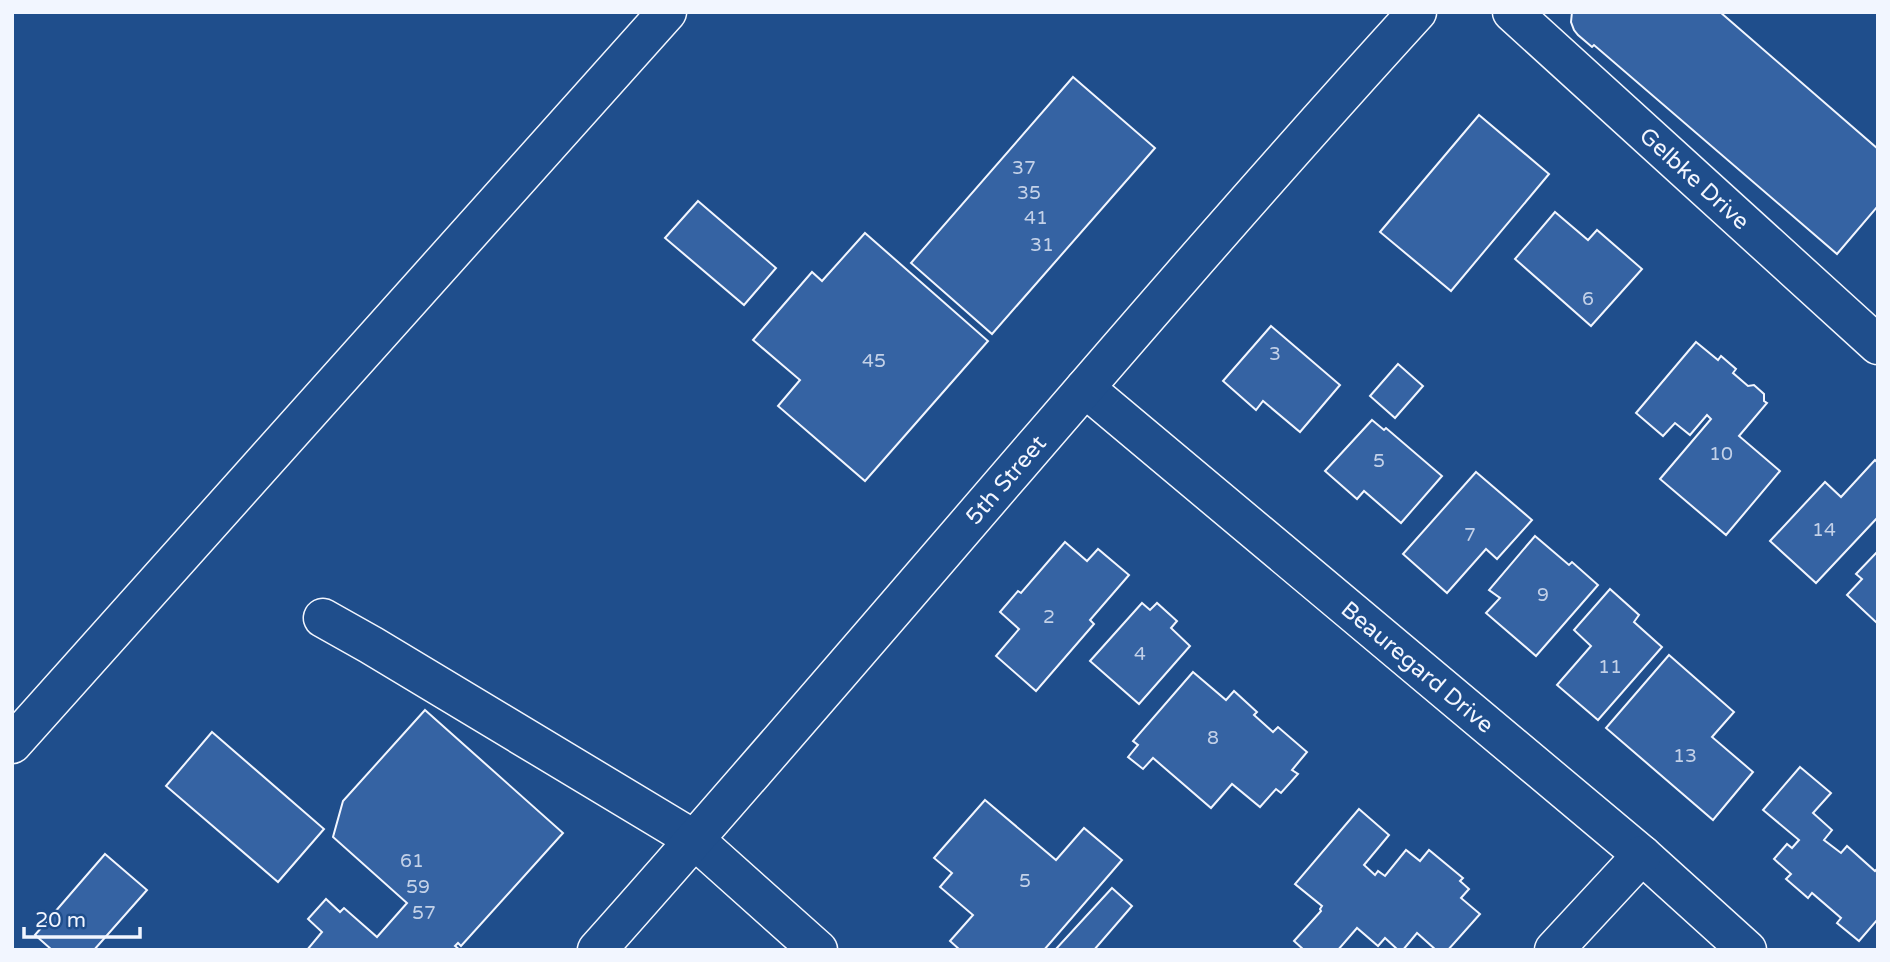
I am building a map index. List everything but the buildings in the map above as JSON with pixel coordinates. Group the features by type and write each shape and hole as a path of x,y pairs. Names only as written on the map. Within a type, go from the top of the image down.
{"street":[{"path":"12,744 667,12"},
{"name":"5th Street","path":"597,950 695,840 1084,387 1417,12"},
{"name":"Gelbke Drive","path":"1512,12 1878,345"},
{"name":"Beauregard Drive","path":"1084,387 1642,855 1747,950"},
{"path":"323,618 695,840 818,950"},
{"path":"1554,950 1642,855"}]}
